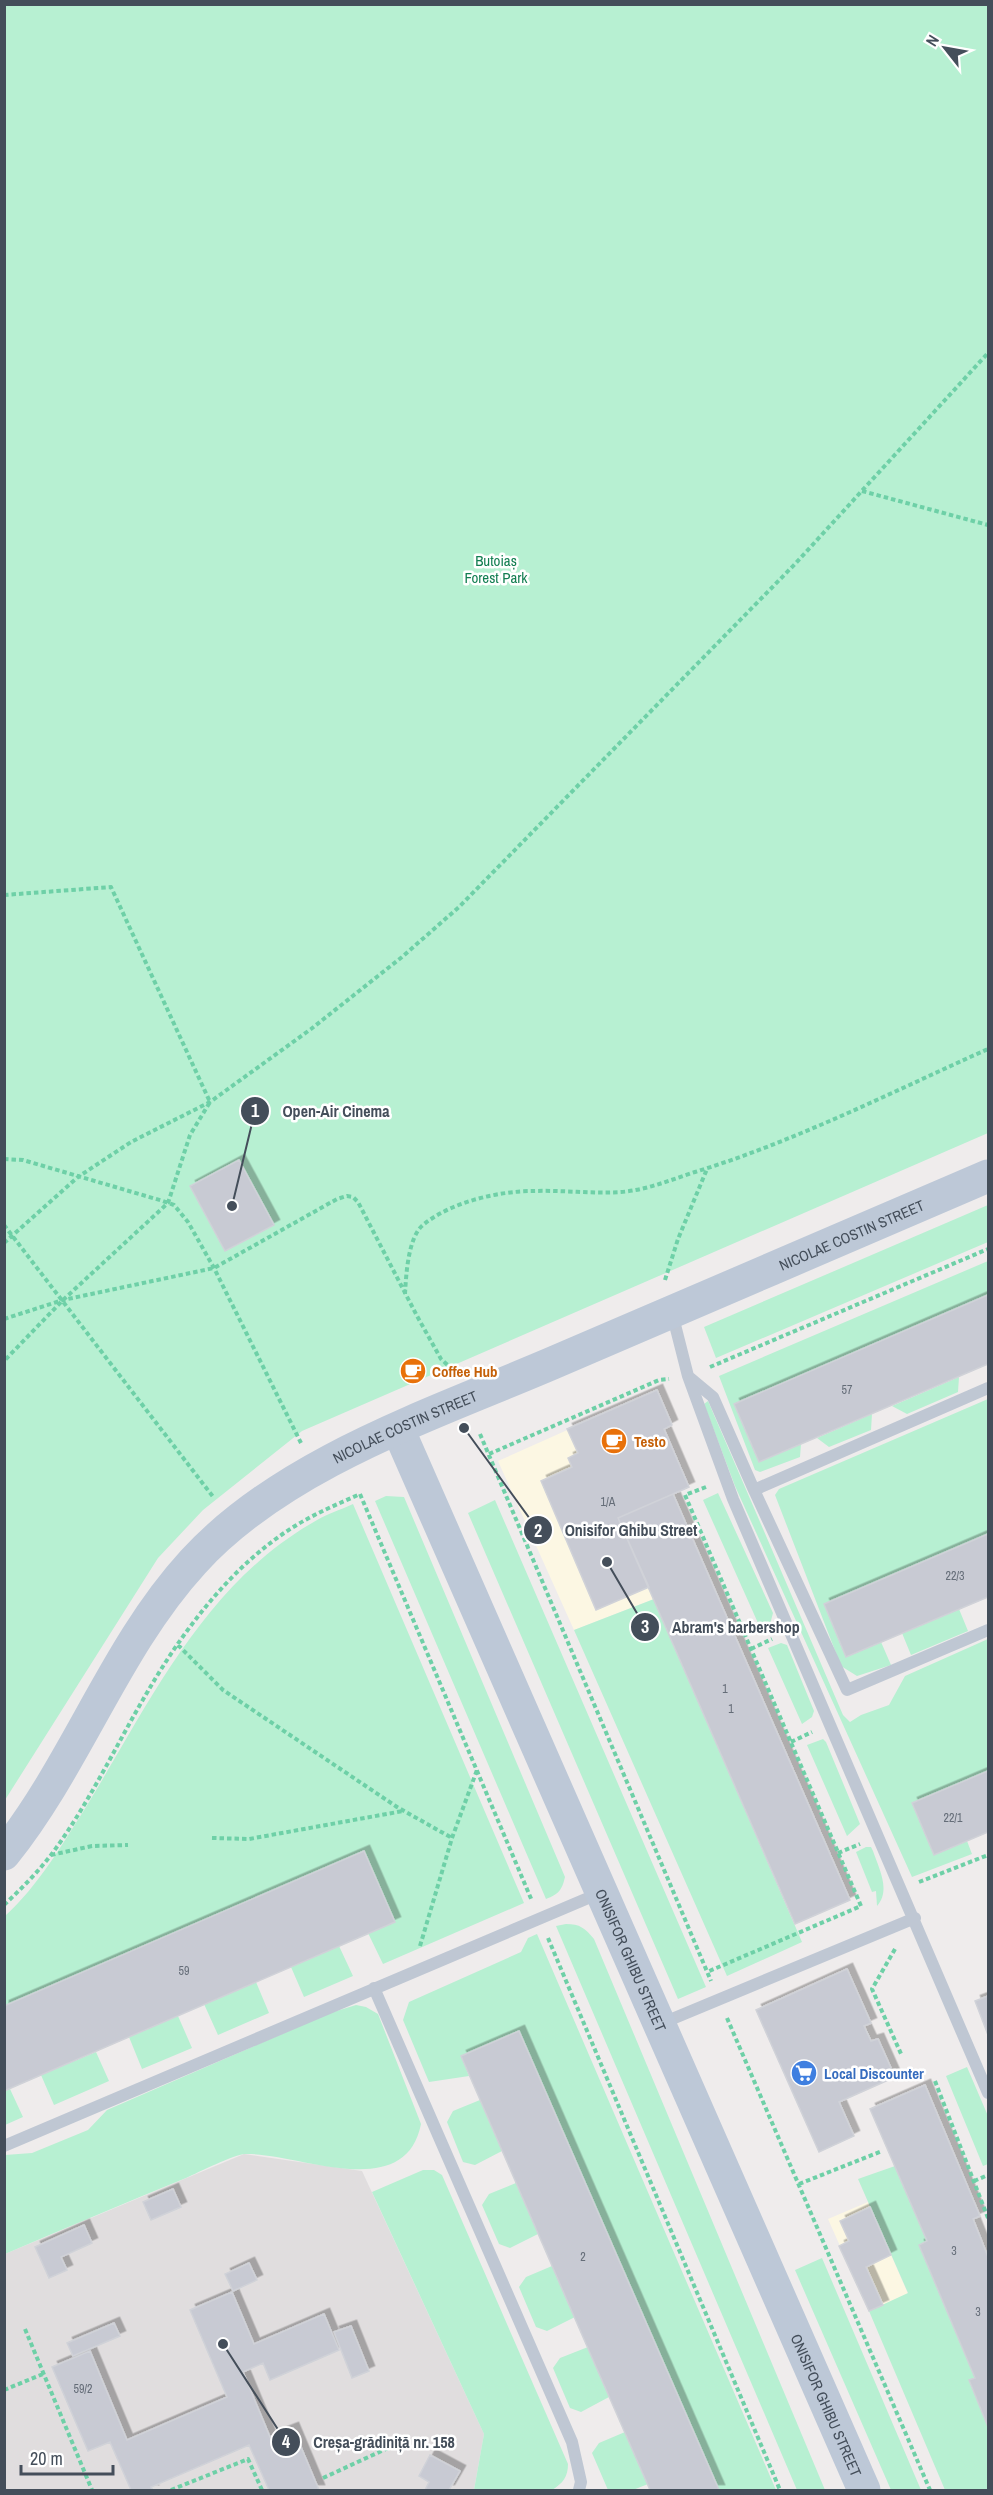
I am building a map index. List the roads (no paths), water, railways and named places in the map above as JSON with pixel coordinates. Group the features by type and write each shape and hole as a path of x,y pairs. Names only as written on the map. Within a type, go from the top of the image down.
{"main road":[{"name":"NICOLAE COSTIN STREET","path":"4,1854 52,1787 141,1633 164,1598 193,1561 232,1524 275,1491 398,1429 988,1176"},
{"name":"ONISIFOR GHIBU STREET","path":"398,1429 864,2490"}],"lane":[{"path":"672,1312 688,1376 725,1478 988,2093"},
{"path":"688,1376 713,1397 847,1690 988,1630"},
{"path":"754,1490 988,1388"},
{"path":"4,2146 601,1893"},
{"path":"659,2024 915,1918"},
{"path":"374,1988 572,2442 581,2482 579,2490"}],"place":[{"name":"Open-Air Cinema","path":"232,1206"},
{"name":"Coffee Hub","path":"413,1371"},
{"name":"Onisifor Ghibu Street","path":"464,1428"},
{"name":"Testo","path":"614,1441"},
{"name":"Abram's barbershop","path":"607,1562"},
{"name":"Local Discounter","path":"804,2073"},
{"name":"Creșa-grădiniță nr. 158","path":"223,2344"}],"park label":[{"name":"Butoiaș Forest Park","path":"496,568"}]}
